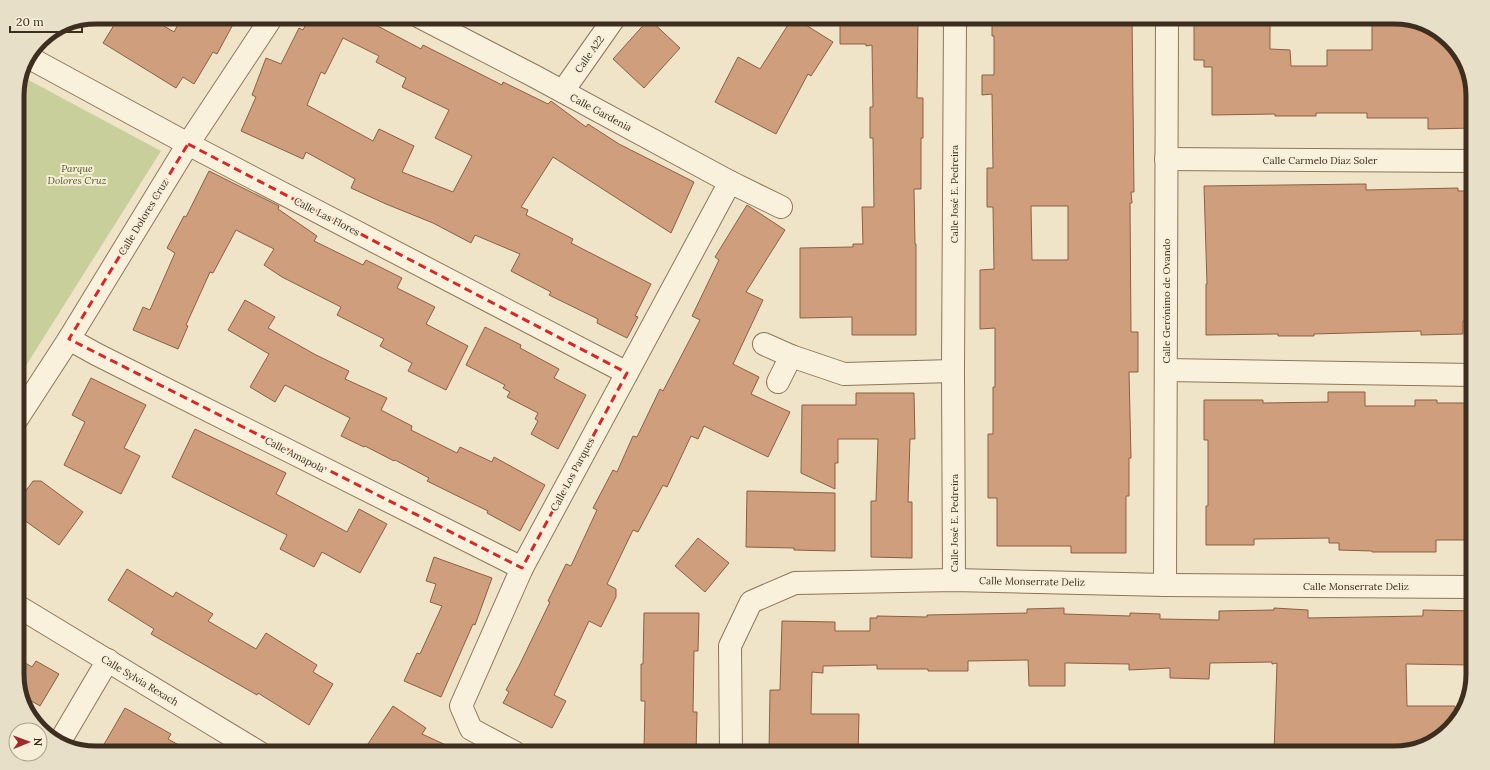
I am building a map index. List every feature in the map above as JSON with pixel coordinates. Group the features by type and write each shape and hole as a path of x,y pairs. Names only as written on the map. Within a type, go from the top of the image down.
{"street":[{"name":"Calle Dolores Cruz","path":"24,408 69,339 188,144 267,24"},
{"name":"Calle Gardenia","path":"434,24 563,91 730,182 781,208"},
{"name":"Calle A22","path":"563,91 610,24"},
{"name":"Calle José E. Pedreira","path":"954,580 953,371 955,24"},
{"name":"Calle Gerónimo de Ovando","path":"1165,585 1167,24"},
{"name":"Calle Las Flores","path":"34,60 188,144 627,373"},
{"name":"Calle Carmelo Díaz Soler","path":"1166,159 1466,160"},
{"name":"Calle Los Parques","path":"503,746 471,729 461,706 522,568 730,182"},
{"name":"Calle Amapola","path":"69,339 103,358 522,568"},
{"path":"764,344 791,356 844,374 953,371"},
{"path":"778,382 791,356"},
{"path":"1166,370 1466,374"},
{"name":"Calle Monserrate Deliz","path":"730,746 730,646 751,602 795,583 954,580 1165,585 1466,586"},
{"name":"Calle Sylvia Rexach","path":"24,610 249,746"},
{"path":"62,738 108,660"}],"highlighted area":[{"path":"188,144 627,373 522,568 69,339"}],"green space":[{"name":"Parque Dolores Cruz","path":"26,79 161,151 24,369 24,91"}],"building":[{"path":"115,24 161,24 174,32 178,24 233,24 217,54 213,52 194,84 183,77 176,88 103,43"},
{"path":"306,24 374,24 421,49 423,45 502,85 503,82 548,104 551,101 586,127 588,124 619,144 694,182 671,233 553,157 521,207 528,210 526,215 573,239 571,243 651,284 635,316 638,317 627,338 597,323 598,319 549,295 551,292 511,271 520,254 475,235 471,243 433,223 351,188 355,179 306,152 303,159 241,131 256,97 252,95 266,58 281,64 299,28 303,30","holes":["343,38 379,56 376,62 406,78 402,87 449,110 435,138 472,156 453,192 402,172 414,146 379,129 373,141 307,105 321,72 325,74"]},
{"path":"644,24 654,24 680,48 644,88 613,59"},
{"path":"789,24 804,24 833,42 811,76 808,74 776,134 715,102 738,57 760,69"},
{"path":"840,24 918,24 917,98 923,98 923,138 921,138 921,189 914,189 916,244 916,335 852,335 852,317 800,318 800,248 853,247 853,244 863,244 862,207 874,207 873,138 870,138 870,107 873,107 872,45 840,44"},
{"path":"992,24 1132,24 1134,192 1131,192 1132,203 1130,203 1131,332 1138,332 1138,372 1129,372 1131,458 1129,458 1129,496 1126,496 1126,553 1071,553 1071,546 997,546 997,498 988,498 988,434 993,434 995,328 980,329 980,270 994,269 993,207 987,207 987,168 993,168 992,94 982,95 982,75 994,75 994,36 992,36","holes":["1031,206 1068,206 1068,260 1032,260"]},
{"path":"1194,24 1270,24 1270,49 1290,50 1291,66 1327,66 1327,50 1372,50 1372,24 1412,26 1426,31 1434,36 1448,49 1459,64 1465,82 1466,91 1466,128 1428,129 1428,118 1367,118 1367,113 1316,113 1316,116 1275,116 1275,114 1212,115 1212,67 1204,67 1204,60 1194,60"},
{"path":"209,171 279,206 278,209 317,236 314,241 363,265 366,260 402,278 397,288 435,307 426,324 468,346 446,390 408,371 412,363 380,346 384,339 337,315 341,307 282,277 264,265 274,249 236,230 213,273 210,272 186,325 188,326 178,349 133,330 143,307 150,310 175,253 167,248 184,216 186,217"},
{"path":"1366,184 1366,190 1458,188 1458,191 1466,191 1466,321 1463,321 1463,334 1421,335 1421,331 1314,334 1314,336 1278,336 1278,334 1206,335 1207,284 1204,186"},
{"path":"747,205 785,230 746,292 763,300 733,364 759,377 751,394 790,412 768,457 704,426 698,439 691,436 667,487 663,485 638,532 633,530 607,584 616,589 616,597 601,627 589,621 554,695 566,701 552,728 503,703 509,692 506,690 550,602 548,601 566,564 571,566 597,510 593,508 613,470 617,472 633,436 637,437 660,389 663,391 700,320 692,316 719,260 715,257"},
{"path":"245,300 275,317 268,328 316,355 349,371 345,379 387,398 381,410 412,426 411,430 457,453 460,447 492,462 494,457 545,485 520,531 487,513 488,511 427,481 429,478 395,460 394,461 341,436 350,418 285,385 275,402 250,387 269,354 228,330"},
{"path":"485,327 521,345 520,348 559,369 554,378 586,395 558,449 531,434 538,421 535,419 538,413 507,397 510,392 503,388 505,385 466,365"},
{"path":"91,378 146,405 124,448 140,456 121,494 64,465 85,422 72,415"},
{"path":"1328,392 1365,392 1365,406 1415,406 1415,400 1437,400 1437,403 1466,403 1466,540 1436,540 1436,552 1372,552 1339,550 1339,543 1329,543 1329,538 1254,539 1254,545 1206,545 1206,506 1208,506 1208,440 1204,440 1204,400 1263,400 1263,403 1328,402"},
{"path":"856,393 914,393 915,439 910,439 908,502 912,502 912,558 871,557 871,501 876,501 878,439 838,439 838,463 835,463 835,489 801,473 802,405 856,405"},
{"path":"195,429 286,473 276,494 347,532 359,509 387,524 360,573 322,552 314,567 280,549 287,535 172,477"},
{"path":"33,481 41,481 83,512 59,545 24,520 24,493"},
{"path":"747,491 835,493 835,551 746,547"},
{"path":"698,538 729,563 705,592 675,566"},
{"path":"434,557 492,578 475,625 473,624 441,697 404,681 417,653 420,654 442,606 430,602 436,584 426,581"},
{"path":"127,569 173,597 176,592 213,614 208,621 256,649 266,633 317,665 313,672 333,684 309,725 258,693 257,695 151,634 154,629 108,600"},
{"path":"1064,608 1064,614 1130,616 1130,613 1160,614 1160,619 1219,620 1219,611 1274,610 1274,608 1308,610 1308,618 1423,616 1423,610 1466,611 1466,665 1406,664 1407,706 1455,706 1455,712 1434,734 1412,744 1394,746 1274,746 1277,663 1272,664 1272,662 1210,663 1209,679 1170,678 1170,668 1129,670 1129,664 1065,663 1065,686 1029,686 1028,660 968,661 968,671 877,669 877,665 823,666 823,673 812,672 811,714 859,714 858,746 769,746 770,690 780,690 782,621 835,622 835,631 870,631 870,618 877,618 877,616 927,617 927,615 1027,613 1027,609"},
{"path":"644,613 699,613 698,651 694,651 693,712 697,712 696,746 644,746 645,701 641,701 641,664 643,664"},
{"path":"36,661 59,674 40,706 29,699 25,688 24,662 32,667"},
{"path":"393,706 426,728 422,734 448,746 367,746"},
{"path":"125,708 171,734 168,739 180,746 103,746"}]}
